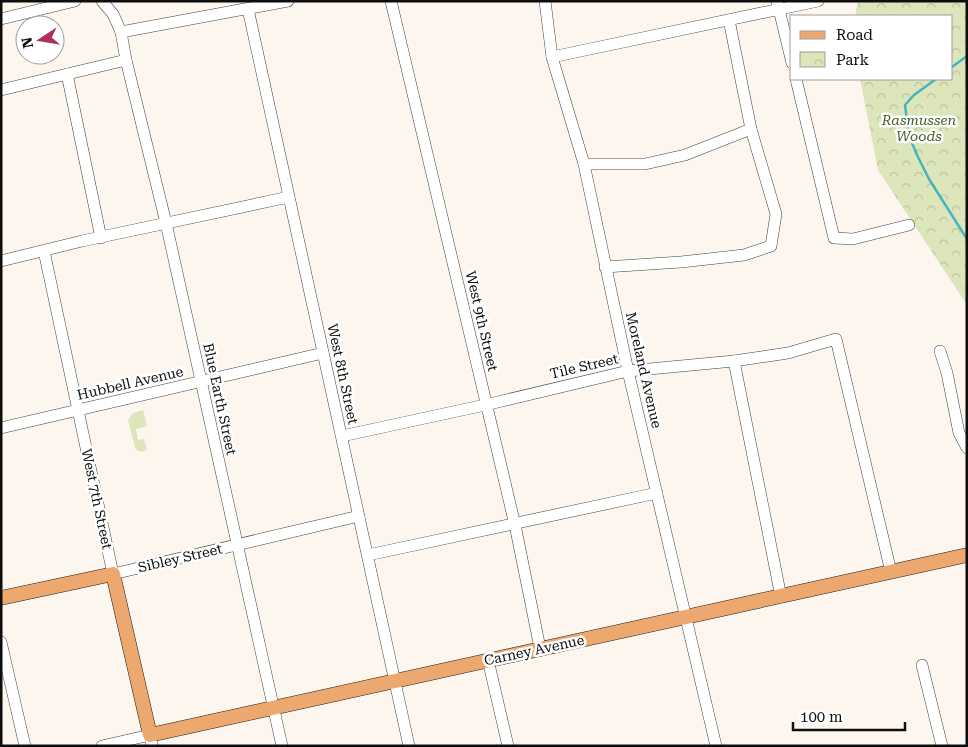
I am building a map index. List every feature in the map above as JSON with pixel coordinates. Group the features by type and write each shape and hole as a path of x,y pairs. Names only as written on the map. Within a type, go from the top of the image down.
{"main road":[{"name":"Carney Avenue","path":"151,741 395,680 967,555"},
{"name":"Sibley Street","path":"1,598 113,574"},
{"name":"West 7th Street","path":"113,574 151,741"}],"street":[{"path":"1,19 75,1"},
{"name":"Blue Earth Street","path":"102,1 112,14 121,32 126,60 166,223 282,746"},
{"path":"121,32 288,1"},
{"name":"West 9th Street","path":"391,1 514,525 540,648"},
{"name":"Moreland Avenue","path":"545,1 552,58 584,164 628,371 716,746"},
{"path":"552,58 729,20 778,5 818,1"},
{"path":"778,5 790,55"},
{"name":"West 8th Street","path":"248,9 409,746"},
{"path":"605,267 744,256 771,246 776,214 751,129 729,20"},
{"path":"1,90 126,60"},
{"path":"67,74 101,238"},
{"path":"796,80 834,238 853,239 908,225"},
{"path":"584,164 645,164 685,155 751,129"},
{"path":"1,261 82,241 289,197"},
{"name":"West 7th Street","path":"44,251 113,574"},
{"name":"Tile Street","path":"342,436 486,405 628,371 734,361 788,353 836,340 891,572"},
{"path":"940,351 947,373 959,433 967,448"},
{"name":"Hubbell Avenue","path":"1,428 202,383 324,353"},
{"path":"734,361 781,597"},
{"path":"368,555 657,493"},
{"name":"Sibley Street","path":"113,574 359,516"},
{"path":"1,642 25,746"},
{"path":"488,660 508,746"},
{"path":"922,665 942,746"},
{"name":"Carney Avenue","path":"102,746 151,741"}],"green space":[{"name":"Rasmussen Woods","path":"858,1 967,1 967,305 878,170 860,80 953,80 953,15 855,15"},
{"path":"143,410 147,426 136,429 138,440 144,439 147,450 141,452 135,447 128,420 133,413"}],"waterway":[{"path":"953,66 967,56"},
{"path":"935,80 914,95 905,105 909,136 929,179 967,239"}]}
